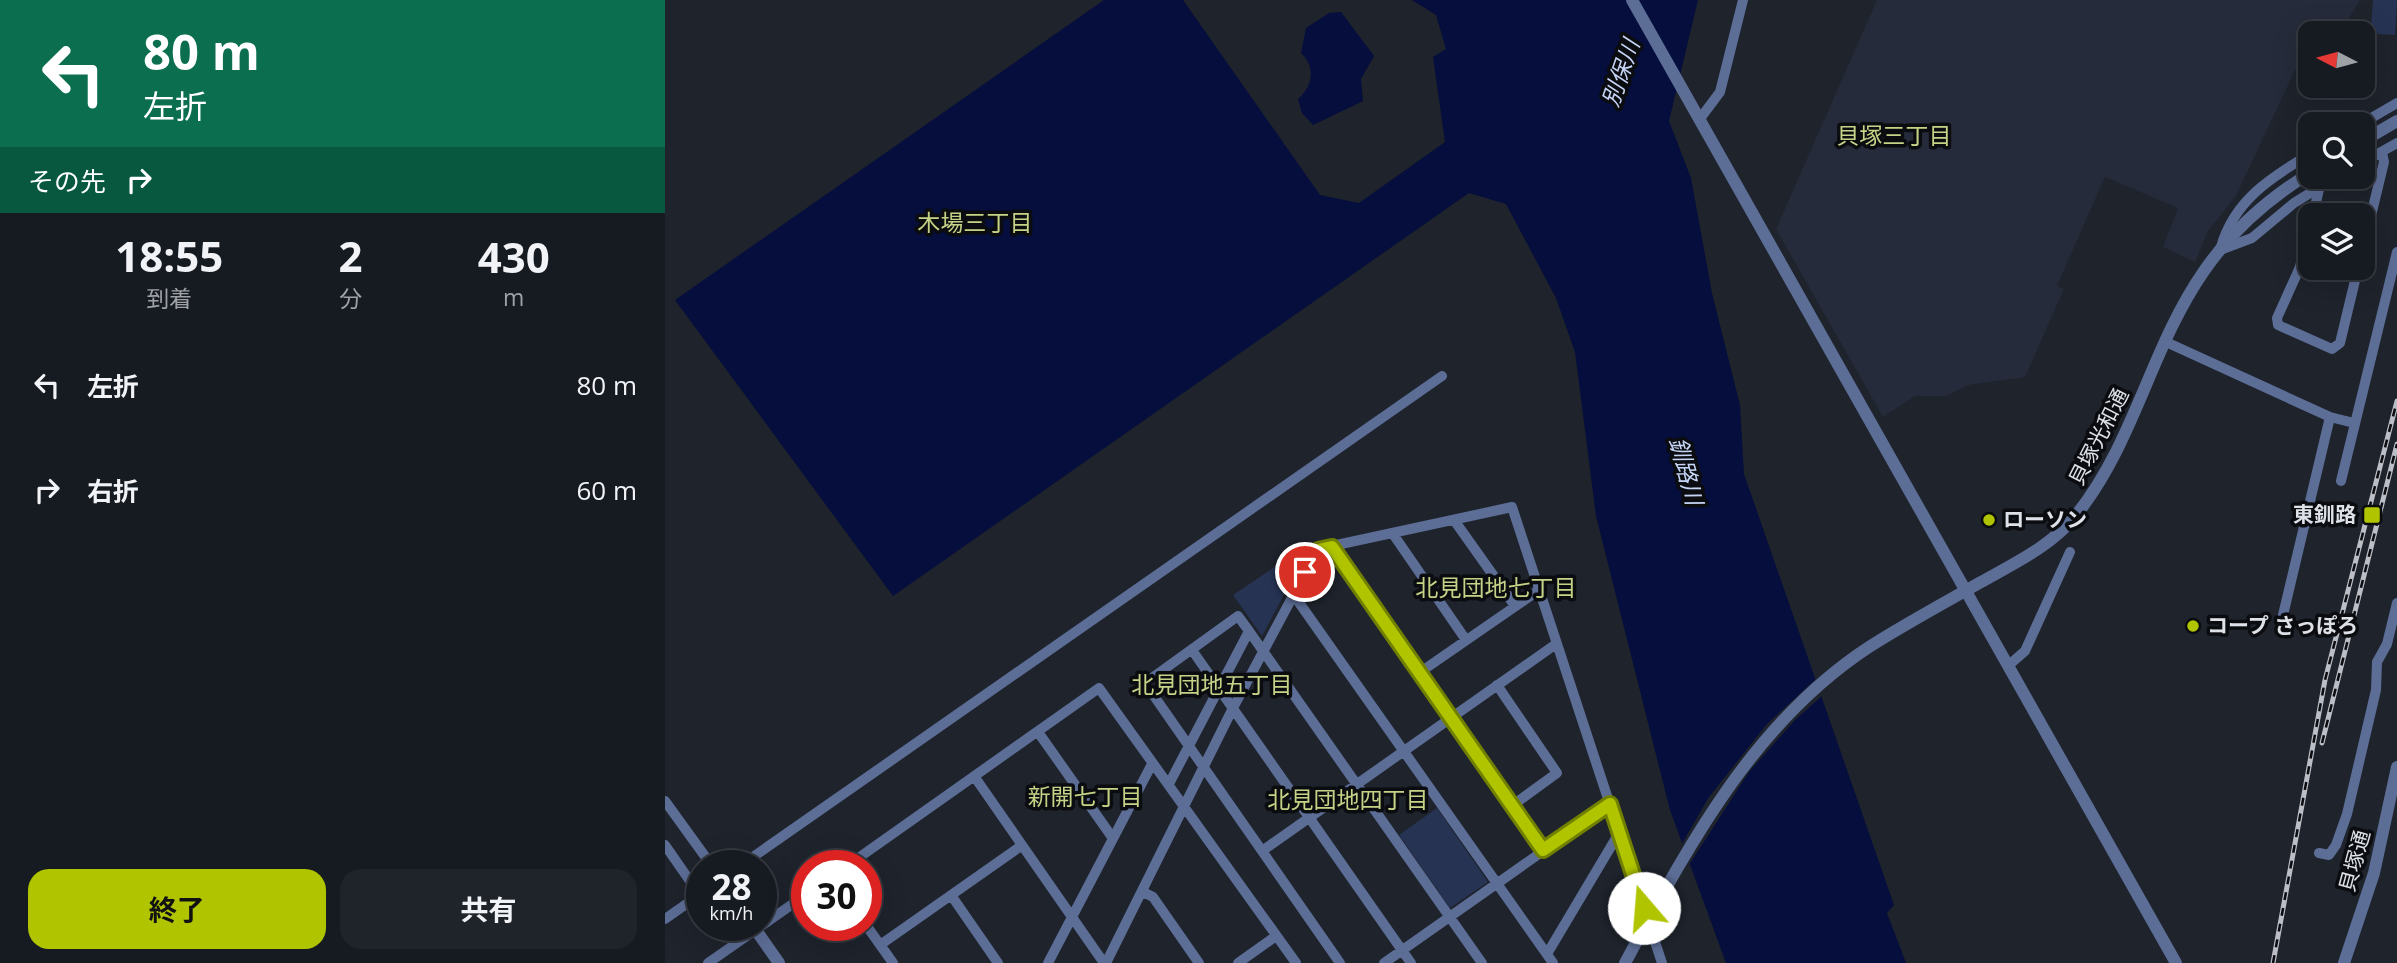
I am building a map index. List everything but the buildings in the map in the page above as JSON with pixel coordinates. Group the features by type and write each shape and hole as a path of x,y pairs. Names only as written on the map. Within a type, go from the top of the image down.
{"street":[{"path":"1632,0 2176,963"},
{"path":"1699,120 1720,92 1743,0"},
{"path":"2375,116 2397,103"},
{"path":"2375,134 2397,121"},
{"path":"2375,156 2397,143"},
{"path":"2374,203 2384,162 2382,152"},
{"path":"2220,251 2227,224 2243,202 2277,174 2298,161"},
{"name":"貝塚光和通","path":"1648,920 1724,791 1757,747 1825,682 1867,648 2042,547 2075,517 2111,464 2166,342 2203,272 2255,212 2298,182"},
{"path":"2220,251 2252,238 2315,189"},
{"path":"2341,481 2397,252"},
{"path":"2298,271 2277,318 2278,325 2333,349 2340,343 2355,280"},
{"path":"2166,342 2330,417 2354,423"},
{"path":"763,850 1442,376"},
{"path":"2283,615 2330,417"},
{"path":"974,776 1105,963 1143,892 1202,767 1318,550 1512,507 1663,963"},
{"path":"1454,520 1515,606"},
{"path":"1393,534 1466,640"},
{"path":"1332,547 1543,850"},
{"path":"2010,665 2025,651 2070,552"},
{"path":"1419,673 1539,590"},
{"path":"1293,594 1550,959 1619,833"},
{"path":"2319,853 2329,855 2336,845 2347,814 2376,690 2377,662 2387,644 2397,603"},
{"path":"1341,963 1145,683 1238,616 1264,649 1482,963"},
{"path":"1170,782 1249,631"},
{"path":"1262,851 1556,644"},
{"path":"1192,650 1411,963"},
{"path":"1497,685 1557,773 1513,805"},
{"path":"870,850 1099,688 1152,764 1170,782 1296,963"},
{"path":"1038,732 1112,837"},
{"path":"1048,963 1152,764"},
{"name":"貝塚通","path":"2344,963 2374,873 2397,766"},
{"path":"665,801 700,850"},
{"path":"1384,963 1610,804"},
{"path":"665,845 686,874"},
{"path":"880,945 1021,846"},
{"path":"1143,892 1153,897 1199,963"},
{"path":"951,895 998,963"},
{"path":"665,919 686,904"},
{"path":"1625,963 1648,920"},
{"path":"1238,963 1276,936"},
{"path":"708,963 737,941"},
{"path":"763,941 779,963"},
{"path":"877,941 893,963"}],"shaded area":[{"path":"1877,0 2360,0 2347,21 2298,21 2298,71 2295,70 2236,196 2208,231 2195,262 2163,247 2178,208 2105,177 2057,286 2064,289 2025,377 1968,385 1947,396 1915,396 1883,417 1776,229"},
{"path":"2373,0 2397,0 2395,35 2378,34 2375,31 2375,21 2371,21"},
{"path":"1313,541 1262,636 1233,595"},
{"path":"1437,808 1488,882 1450,908 1399,835"}],"water":[{"path":"1104,0 1183,0 1320,195 1359,203 1445,142 1433,57 1446,49 1436,15 1412,0 1698,0 1669,121 1691,178 1712,293 1740,405 1744,474 1894,905 1887,913 1906,963 1726,963 1670,810 1596,516 1575,352 1556,298 1506,204 1469,193 893,596 675,300"},
{"path":"1341,12 1374,56 1361,79 1363,101 1313,125 1302,113 1298,99 1307,88 1311,76 1309,64 1301,53 1306,28 1329,13"}],"pier":[{"path":"1818,677 1824,694 1794,721 1749,772 1687,868 1680,847 1709,797 1767,724"}],"railway":[{"path":"2273,963 2325,680 2397,401"},
{"path":"2322,743 2397,444"}],"place":[{"name":"東釧路","path":"2372,515"},
{"name":"ローソン","path":"1989,520"},
{"name":"コープ さっぽろ","path":"2193,626"}],"district":[{"name":"貝塚三丁目","path":"1894,136"},
{"name":"木場三丁目","path":"975,223"},
{"name":"北見団地七丁目","path":"1496,588"},
{"name":"北見団地五丁目","path":"1212,685"},
{"name":"新開七丁目","path":"1085,797"},
{"name":"北見団地四丁目","path":"1348,800"}],"route":[{"path":"1305,572 1318,550 1332,547 1543,850 1610,804 1644,908"}],"water label":[{"name":"別保川","path":"1621,73"},
{"name":"釧路川","path":"1686,471"}]}
